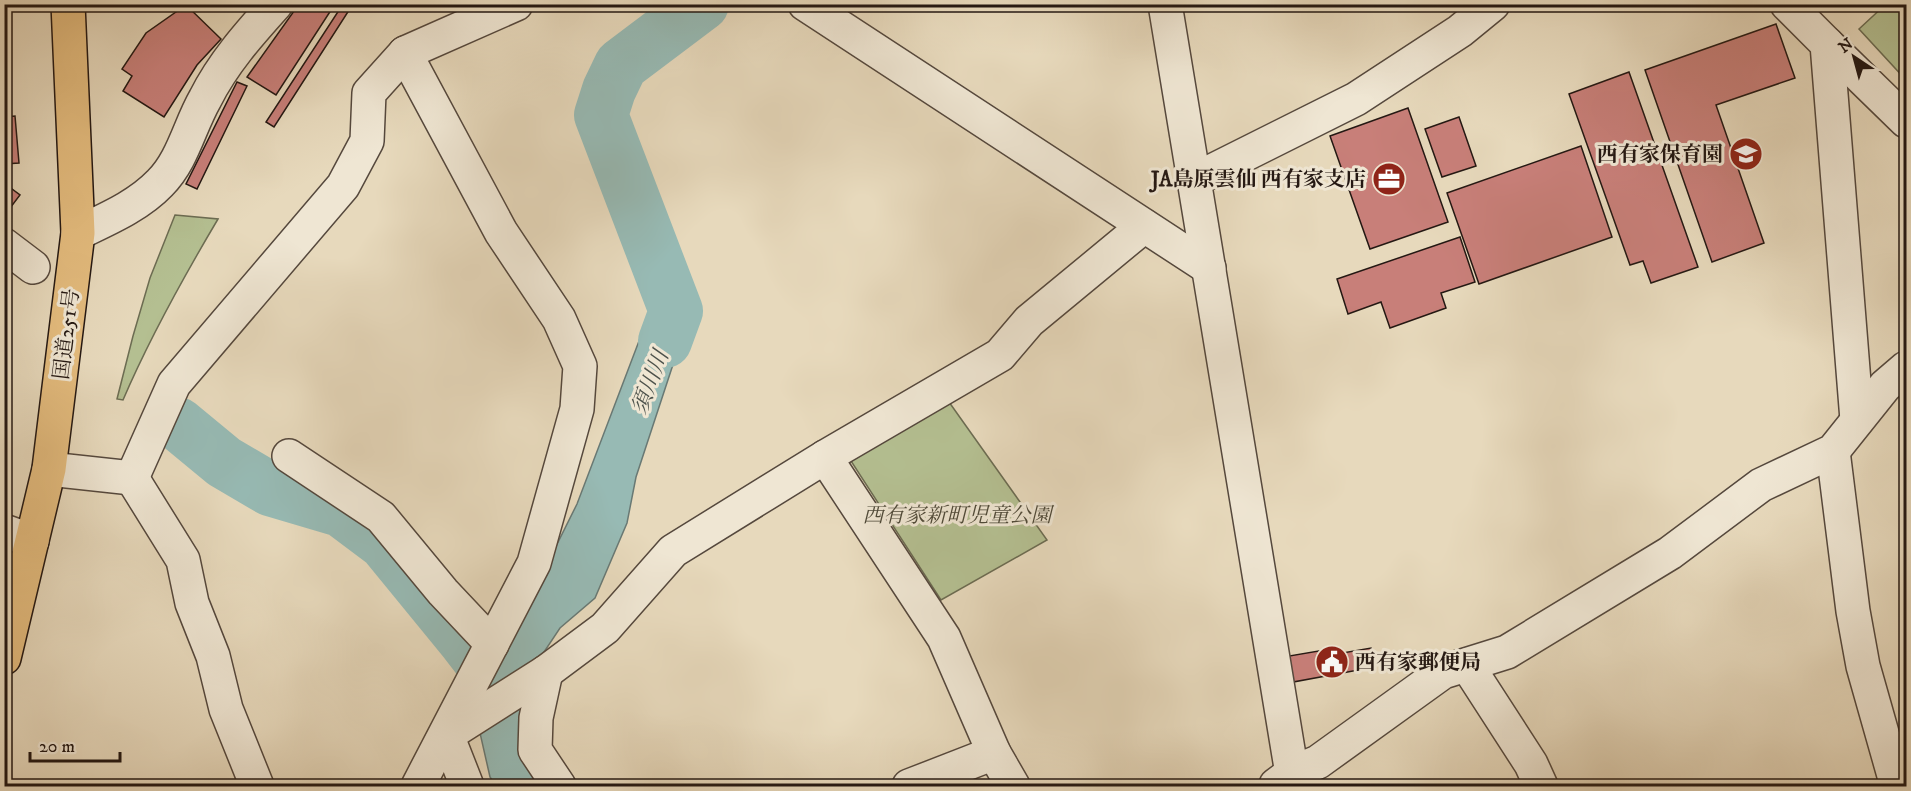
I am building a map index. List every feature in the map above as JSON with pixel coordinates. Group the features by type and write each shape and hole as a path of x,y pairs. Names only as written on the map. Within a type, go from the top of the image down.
{"highway":[{"name":"国道251号","path":"5,654 18,536 49,469 78,233 68,4"}],"street":[{"path":"78,233 121,213 160,183 180,157 204,99 238,46 276,4"},
{"path":"132,478 174,384 343,186 367,141 369,93 405,53 516,4"},
{"path":"805,4 1209,268"},
{"path":"1165,4 1209,268 1287,782 1443,672 1507,652 1670,553 1761,485 1833,451 1885,386 1906,368"},
{"path":"1194,180 1356,99 1460,31 1493,4"},
{"path":"1787,4 1906,121"},
{"path":"1827,44 1857,420"},
{"path":"405,53 501,232 560,319 580,366 578,410 534,563 484,659 459,727 418,786"},
{"path":"459,727 542,675 605,628 673,551 825,457 1000,355 1029,321 1144,226"},
{"path":"4,245 33,267"},
{"path":"1833,451 1853,611 1863,666 1897,786"},
{"path":"289,456 381,517 443,592 484,659"},
{"path":"825,457 944,638 994,753 1013,786"},
{"path":"49,469 132,478"},
{"path":"132,478 183,560 192,603 213,656 226,708 257,786"},
{"path":"1467,665 1531,764 1541,786"},
{"path":"542,675 536,718 535,750 559,786"},
{"path":"459,727 467,786"},
{"path":"909,786 994,753"}],"green space":[{"path":"1886,4 1906,5 1906,80 1859,29"},
{"path":"175,215 218,219 144,353 123,400 117,399 150,278"},
{"name":"西有家新町児童公園","path":"949,402 1047,540 941,600 851,461"}],"water":[{"path":"666,252 688,319 636,477 627,523 595,598 560,628 538,661 546,786 496,786 490,777 480,733 482,695 577,504 647,320"}],"building":[{"path":"299,4 335,4 276,95 247,77"},
{"path":"343,4 353,4 274,127 266,122"},
{"path":"186,5 221,39 197,65 164,117 123,91 132,76 122,69 146,33"},
{"path":"1776,24 1795,78 1716,105 1764,243 1712,262 1645,70"},
{"path":"1629,72 1698,267 1651,283 1643,261 1630,265 1569,94"},
{"path":"237,82 247,86 197,189 186,184"},
{"name":"JA島原雲仙 西有家支店","path":"1408,108 1448,222 1370,249 1330,136"},
{"path":"15,116 19,163 4,164 4,117"},
{"path":"1459,117 1476,166 1442,177 1425,129"},
{"path":"1581,146 1612,237 1479,284 1447,193"},
{"path":"4,183 20,195 4,216"},
{"path":"1460,237 1475,282 1441,293 1446,308 1390,328 1381,302 1348,314 1337,279"},
{"name":"西有家郵便局","path":"1336,648 1337,654 1371,648 1375,667 1293,682 1289,656"}],"waterway":[{"name":"須川川","path":"665,341 676,311 601,115 609,90 621,65 702,4"},
{"path":"178,424 224,462 270,489 341,510 385,543 506,694"}],"place":[{"name":"西有家保育園","path":"1746,154"},
{"name":"JA島原雲仙 西有家支店","path":"1389,179"},
{"name":"西有家郵便局","path":"1332,662"}]}
